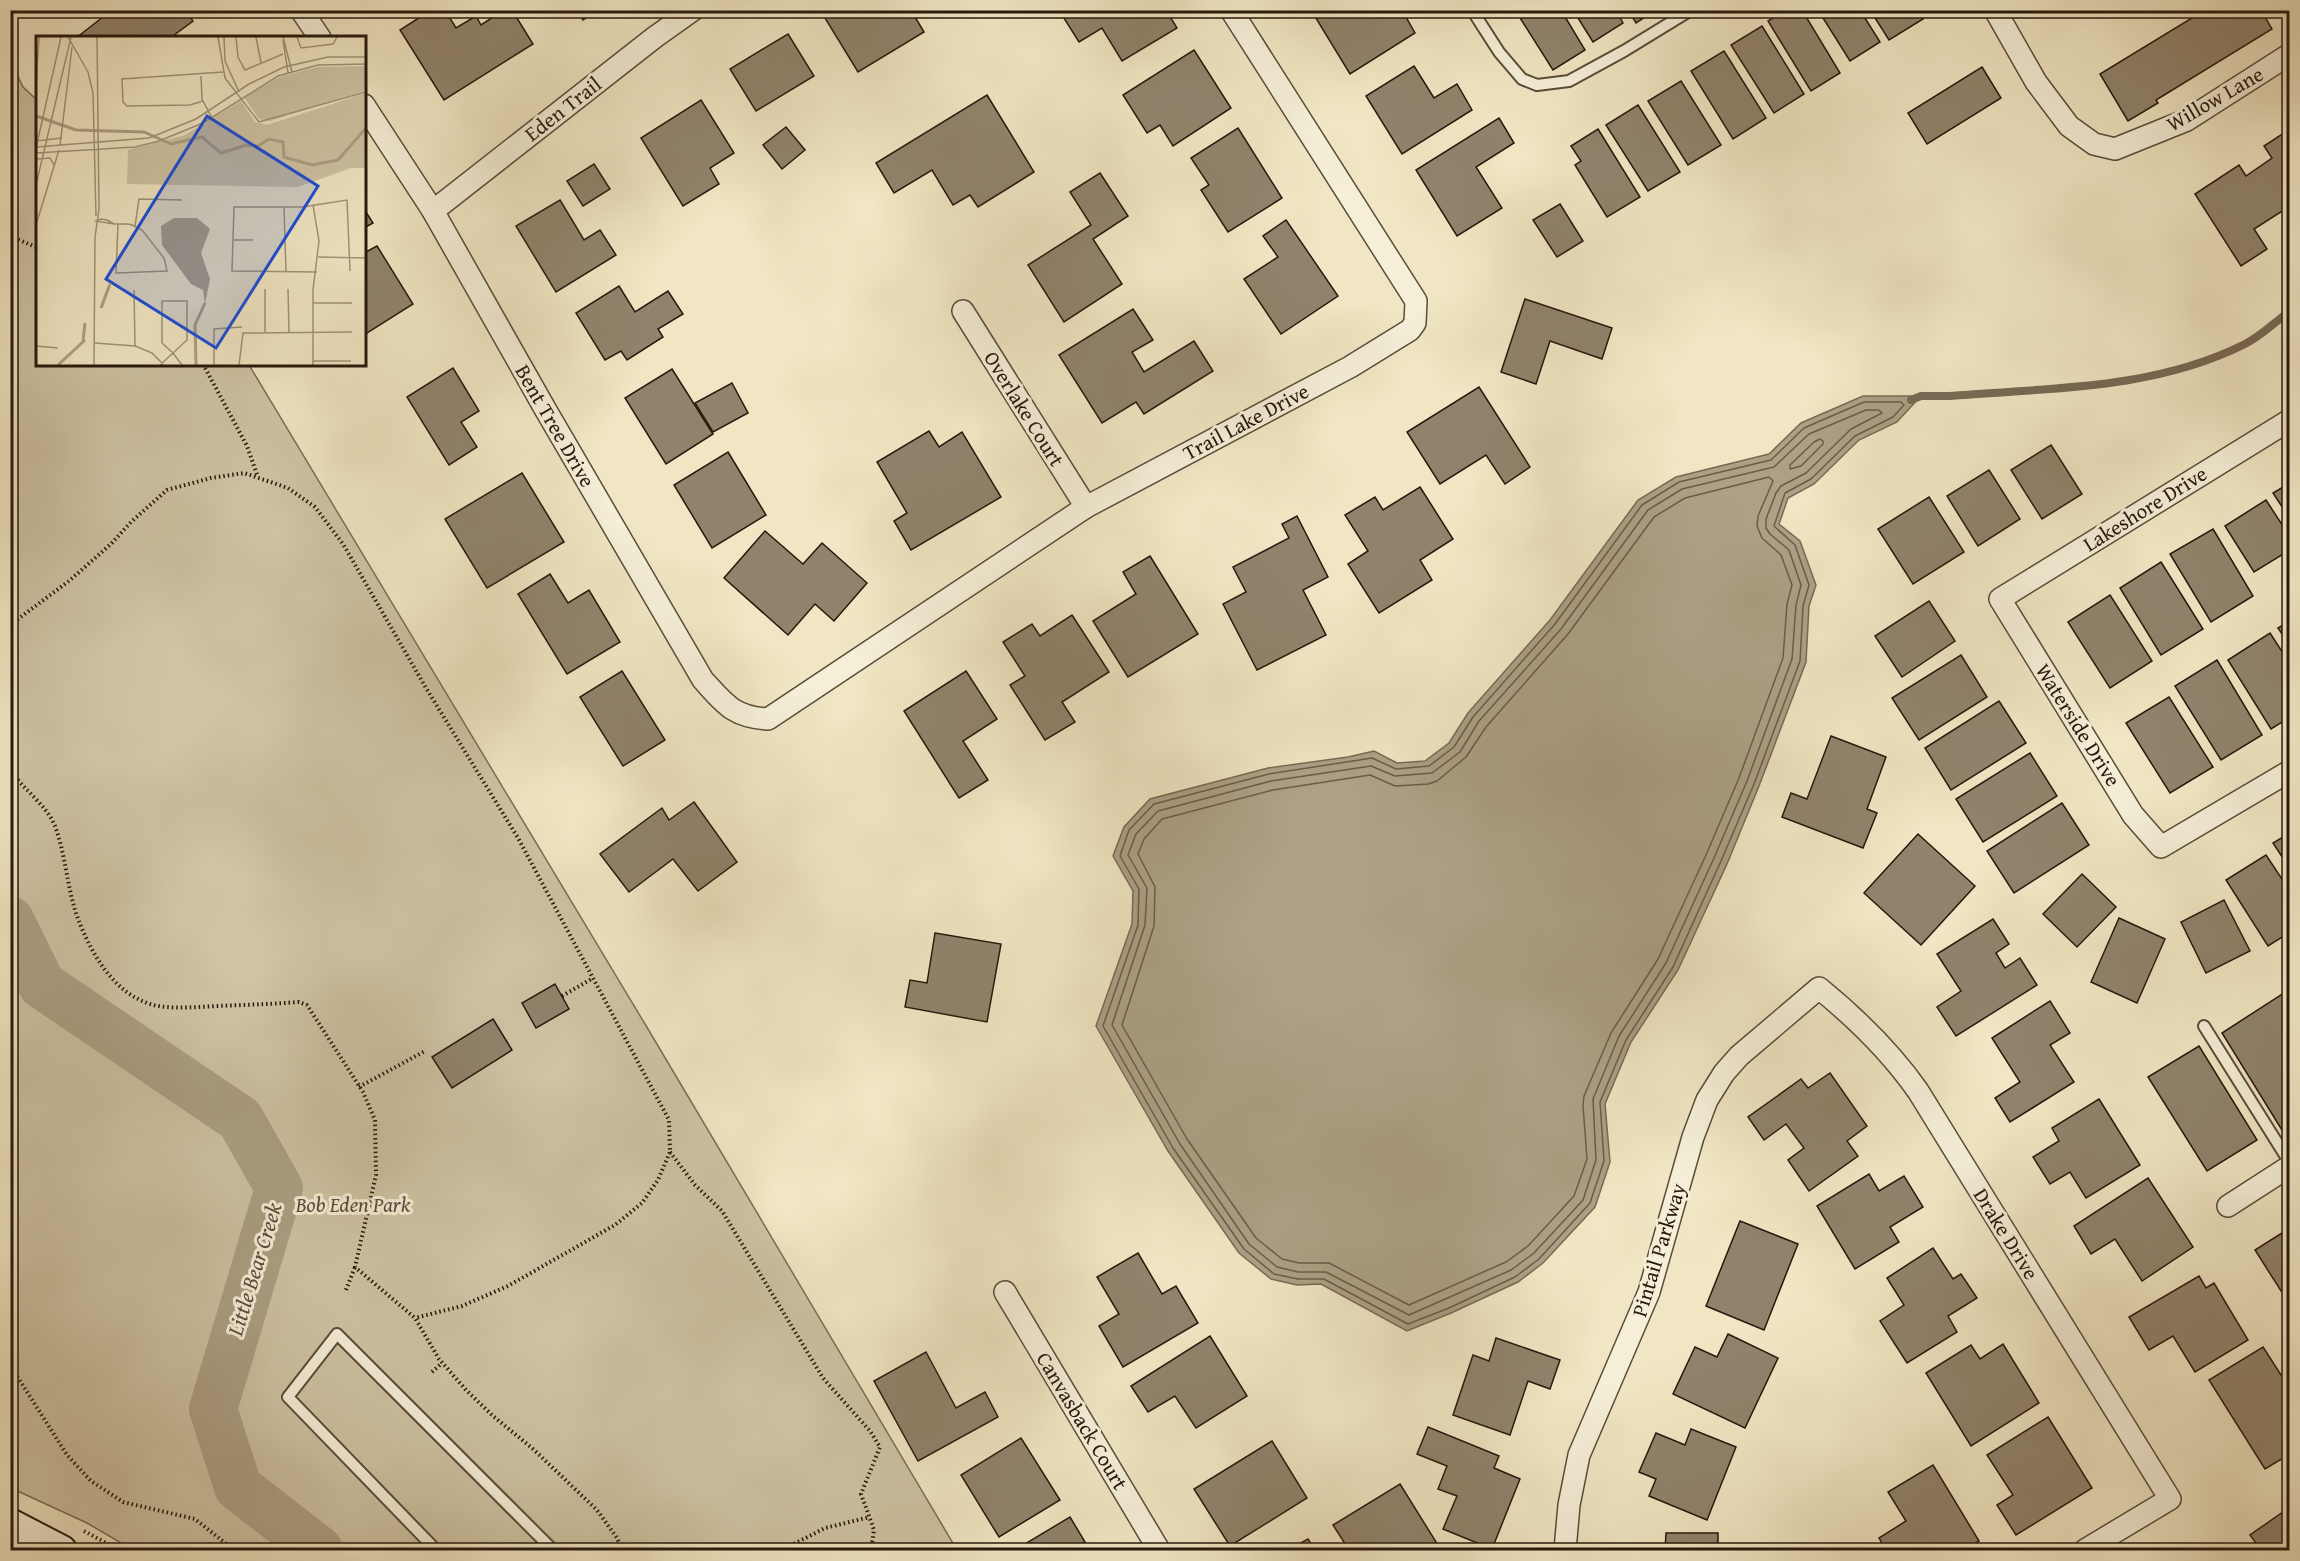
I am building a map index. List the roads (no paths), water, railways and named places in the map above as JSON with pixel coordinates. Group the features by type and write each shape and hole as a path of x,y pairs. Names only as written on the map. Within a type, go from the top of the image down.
{"main road":[{"path":"10,1523 62,1551"}],"street":[{"path":"301,10 319,36"},
{"name":"Eden Trail","path":"434,211 655,37 693,10"},
{"name":"Trail Lake Drive","path":"768,719 1086,507 1350,367 1410,330 1414,323 1416,301 1231,10"},
{"name":"Willow Lane","path":"1995,10 2036,82 2069,126 2094,144 2115,149 2187,120 2289,54"},
{"name":"Bent Tree Drive","path":"366,108 434,211 544,407 703,680 729,709 753,718 768,719"},
{"name":"Overlake Court","path":"963,311 1086,507"},
{"name":"Lakeshore Drive","path":"2000,599 2289,420"},
{"name":"Waterside Drive","path":"2000,599 2133,815 2161,846 2289,771"},
{"name":"Drake Drive","path":"1819,988 1869,1031 1904,1071 1918,1091 2170,1499 2085,1551"},
{"name":"Pintail Parkway","path":"1565,1551 1569,1505 1579,1455 1649,1292 1693,1137 1707,1100 1724,1073 1739,1056 1819,988"},
{"path":"2228,1206 2289,1164"},
{"name":"Canvasback Court","path":"1005,1292 1159,1551"}],"lane":[{"path":"1472,10 1499,52 1522,79 1537,85 1569,81 1691,10"},
{"path":"2204,1026 2289,1164"},
{"path":"436,1551 288,1397 337,1334 554,1551"}],"water":[{"path":"1863,396 1921,396 1897,422 1859,440 1814,484 1788,498 1779,524 1800,541 1816,585 1809,606 1806,662 1727,864 1678,970 1631,1042 1605,1104 1610,1162 1595,1207 1543,1263 1518,1282 1407,1331 1321,1284 1297,1285 1271,1279 1239,1253 1168,1151 1096,1026 1132,924 1133,891 1113,856 1124,827 1150,799 1268,768 1348,757 1374,751 1397,763 1425,761 1449,743 1468,713 1550,620 1638,500 1676,477 1769,454 1801,423"}],"waterway":[{"path":"1911,400 1921,396 2062,388 2137,379 2210,359 2245,344 2290,311"},
{"name":"Little Bear Creek","path":"10,920 42,985 240,1119 279,1188 213,1409 238,1487 319,1550"}],"park label":[{"name":"Bob Eden Park","path":"353,1205"}]}
